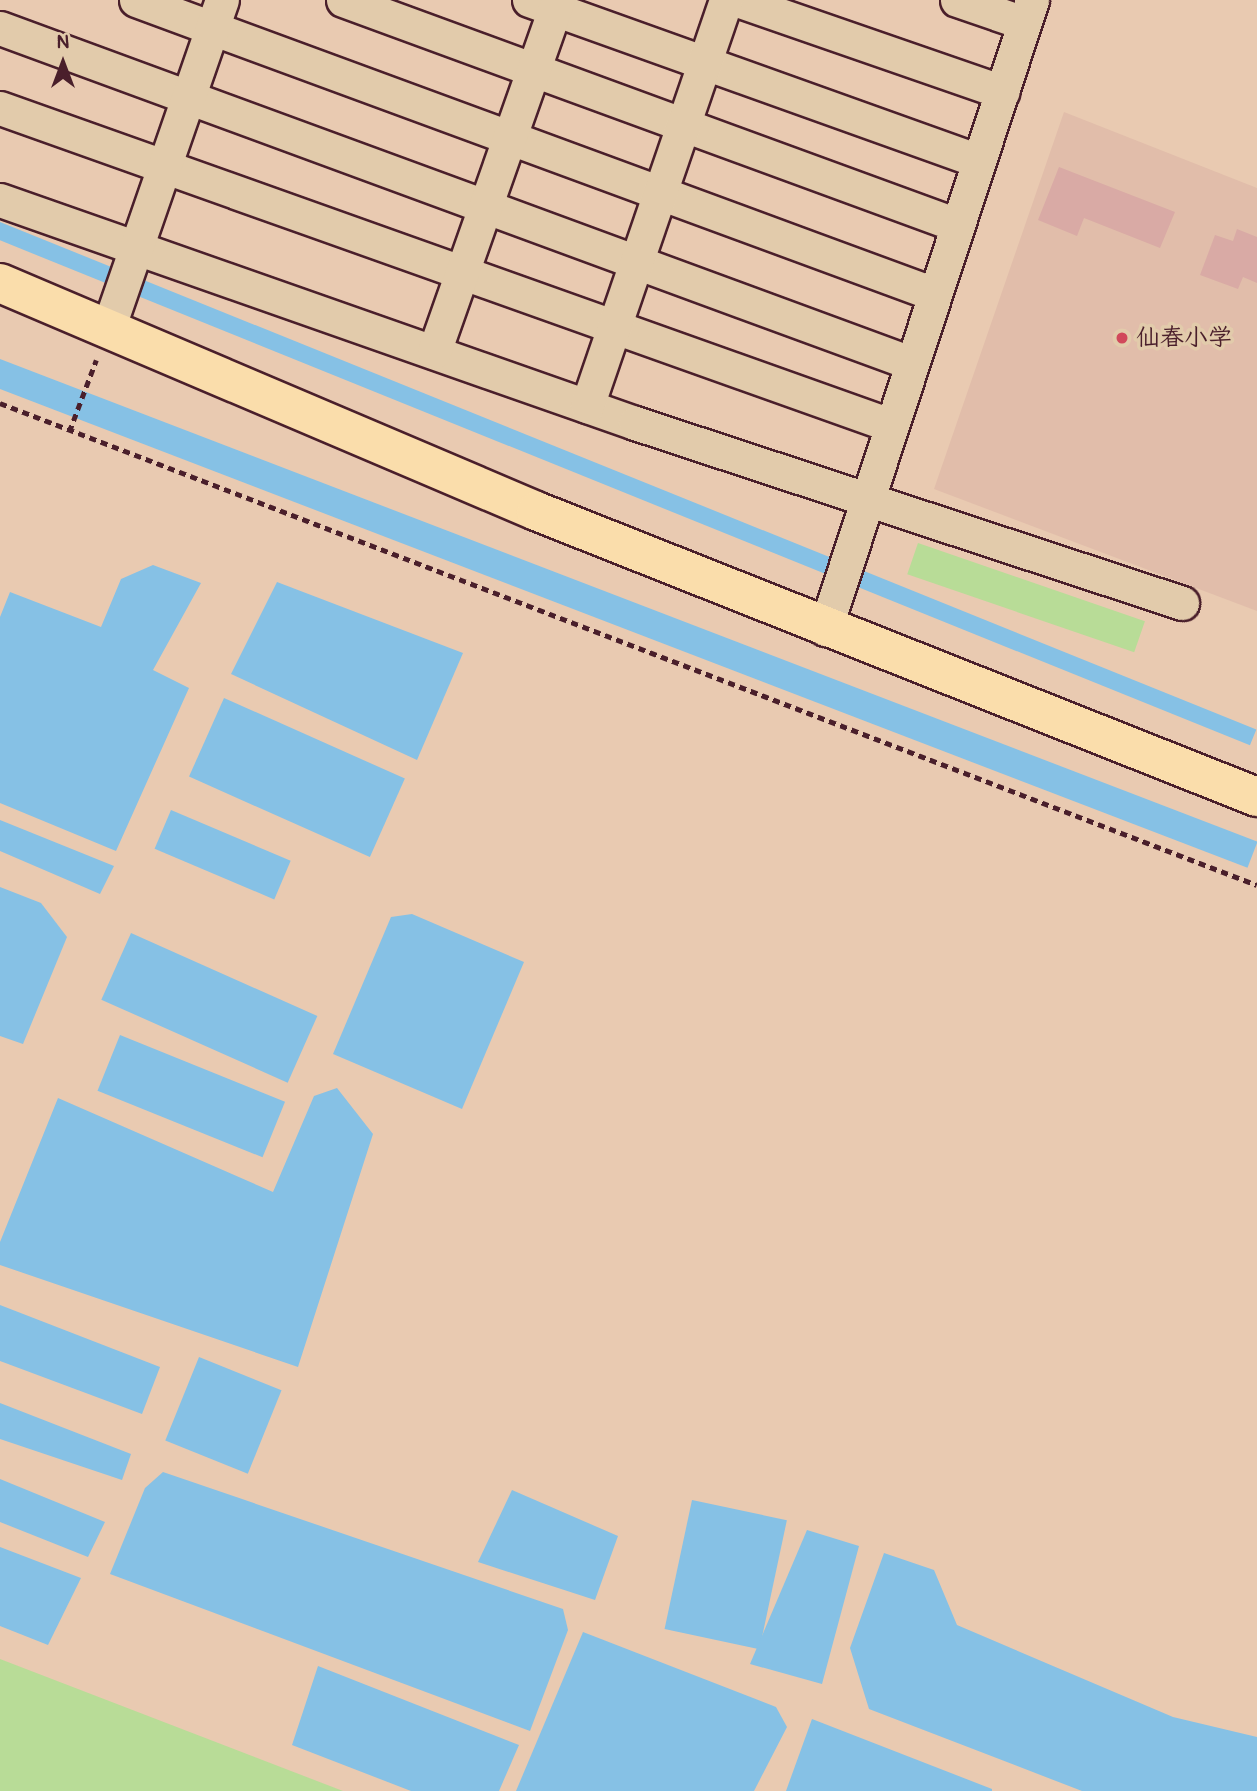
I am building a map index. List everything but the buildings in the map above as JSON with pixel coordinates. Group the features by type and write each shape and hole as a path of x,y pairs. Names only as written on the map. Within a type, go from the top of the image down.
{"main road":[{"path":"0,283 825,629 1257,797"}],"street":[{"path":"136,0 217,14 510,137 934,294"},
{"path":"343,0 957,225"},
{"path":"587,407 726,0"},
{"path":"737,0 1002,92"},
{"path":"825,629 1028,12 957,0"},
{"path":"434,352 533,70 547,3 704,63 978,161"},
{"path":"109,327 217,14"},
{"path":"0,28 911,363"},
{"path":"0,108 890,425"},
{"path":"0,200 587,407 868,496 1182,603"}],"path":[{"path":"69,432 109,327"},
{"path":"0,402 69,432 1257,885"}],"shaded area":[{"name":"仙春小学","path":"1064,112 1257,188 1257,611 934,489"}],"green space":[{"path":"918,543 1145,621 1134,652 907,574"},
{"path":"0,1659 343,1791 0,1791"}],"water":[{"path":"0,222 1256,730 1250,745 0,240"},
{"path":"0,359 1257,842 1247,868 0,389"},
{"path":"153,565 201,583 153,670 189,688 116,851 0,803 0,617 10,592 101,627 121,579"},
{"path":"277,582 463,653 417,760 231,674"},
{"path":"224,698 405,779 370,857 189,777"},
{"path":"171,810 291,861 274,899 155,849"},
{"path":"0,820 114,866 100,894 0,851"},
{"path":"0,887 41,903 67,937 23,1044 0,1036"},
{"path":"412,914 524,962 462,1109 333,1054 391,917"},
{"path":"131,933 317,1016 288,1083 101,1000"},
{"path":"120,1035 285,1102 263,1157 98,1091"},
{"path":"337,1088 373,1134 298,1367 0,1265 0,1242 58,1098 273,1192 314,1096"},
{"path":"0,1305 160,1367 142,1414 0,1361"},
{"path":"199,1357 282,1390 248,1474 165,1440"},
{"path":"0,1403 131,1454 122,1480 0,1439"},
{"path":"163,1472 563,1609 568,1630 530,1731 110,1574 145,1488"},
{"path":"0,1479 105,1522 88,1557 0,1522"},
{"path":"512,1490 618,1536 595,1600 478,1562"},
{"path":"692,1500 787,1520 759,1649 665,1629"},
{"path":"807,1530 859,1546 822,1684 750,1664"},
{"path":"0,1547 81,1578 48,1645 0,1626"},
{"path":"884,1553 934,1570 957,1625 1173,1717 1257,1737 1257,1791 1082,1791 869,1709 850,1648"},
{"path":"583,1632 776,1707 787,1727 754,1791 516,1791"},
{"path":"318,1666 519,1745 499,1791 411,1791 292,1745"},
{"path":"812,1719 992,1789 992,1791 786,1791"}],"place":[{"name":"仙春小学","path":"1122,338"}]}
